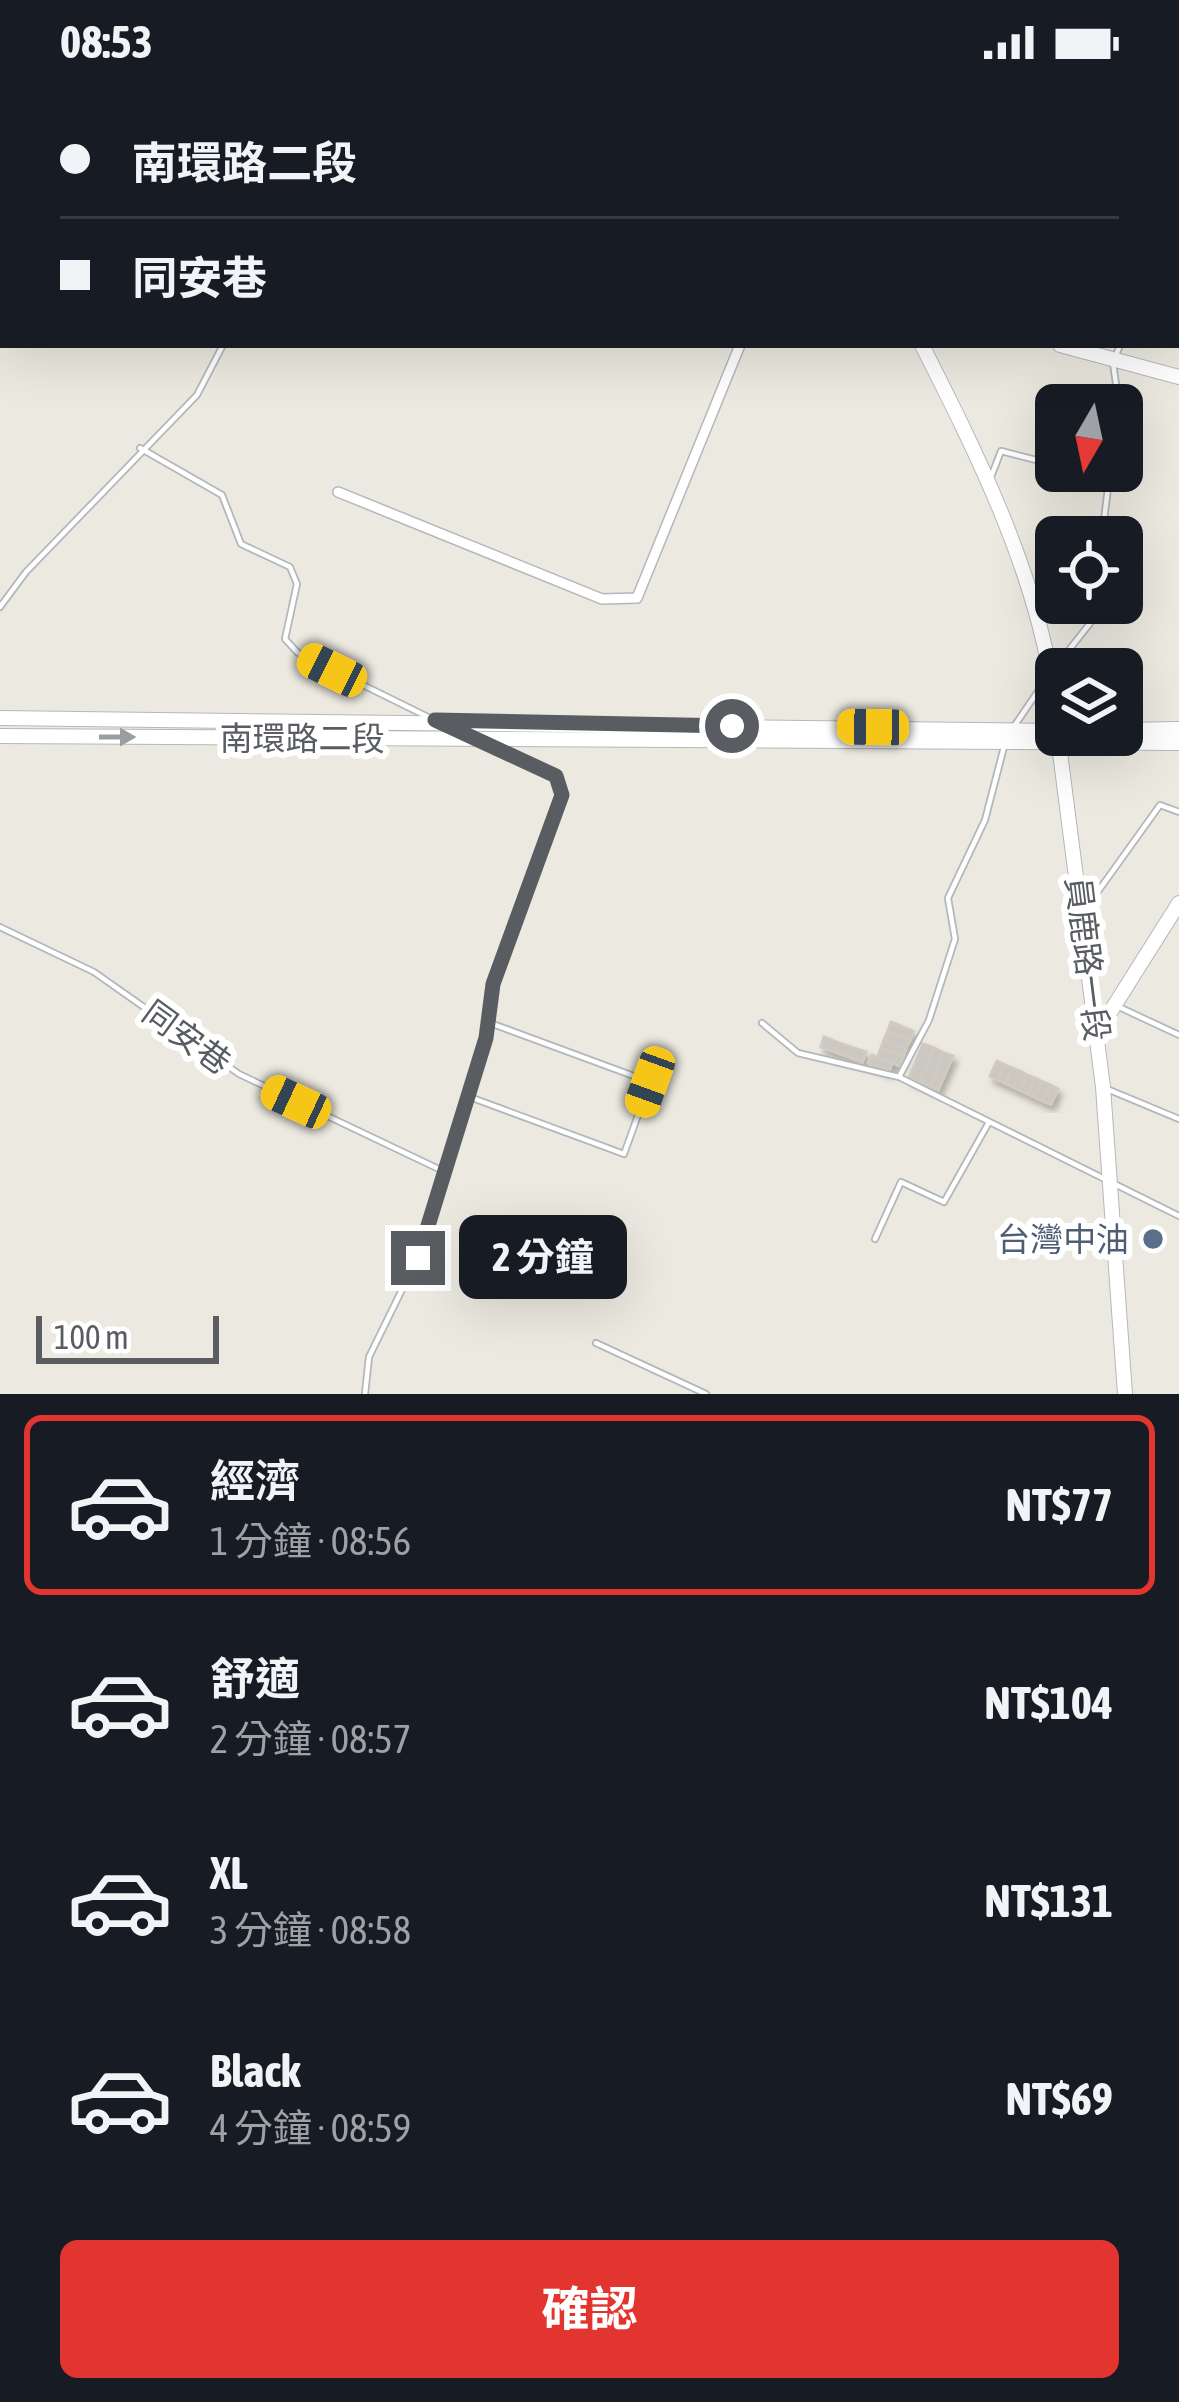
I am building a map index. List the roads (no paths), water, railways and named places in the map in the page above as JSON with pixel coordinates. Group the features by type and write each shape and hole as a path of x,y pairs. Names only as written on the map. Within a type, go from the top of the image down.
{"street":[{"path":"338,492 602,598 637,598 739,348"},
{"path":"923,348 987,485 1034,604 1045,648"},
{"path":"1069,348 1179,377"},
{"name":"南環路二段","path":"0,718 435,720 1035,732"},
{"path":"1143,730 1179,729"},
{"name":"南環路二段","path":"0,736 1005,743 1035,739"},
{"name":"南環路二段","path":"1143,741 1179,743"},
{"name":"員鹿路一段","path":"1060,756 1103,1087 1127,1390"},
{"path":"1097,1033 1179,903"}],"lane":[{"path":"0,607 26,572 140,448 209,380 222,348"},
{"path":"1116,384 1113,363 1119,348"},
{"path":"140,448 222,495 241,544 290,567 296,584 285,639 298,653 556,776 562,795 493,984 488,1023 418,1258 369,1357 365,1394"},
{"path":"987,485 1000,451 1035,460"},
{"path":"1071,648 1090,624"},
{"path":"1013,728 1035,696"},
{"path":"899,1077 929,1020 955,939 948,898 985,820 1005,743"},
{"path":"1083,913 1160,806 1179,812"},
{"name":"同安巷","path":"0,927 81,964 239,1075 443,1171"},
{"path":"1117,1006 1179,1035"},
{"path":"467,1096 624,1154 650,1082 488,1023"},
{"path":"762,1023 798,1053 899,1077 1179,1216"},
{"path":"1103,1087 1179,1119"},
{"path":"875,1240 901,1182 944,1202 988,1124"},
{"path":"596,1343 706,1394"}],"place":[{"name":"台灣中油","path":"1153,1239"}]}
